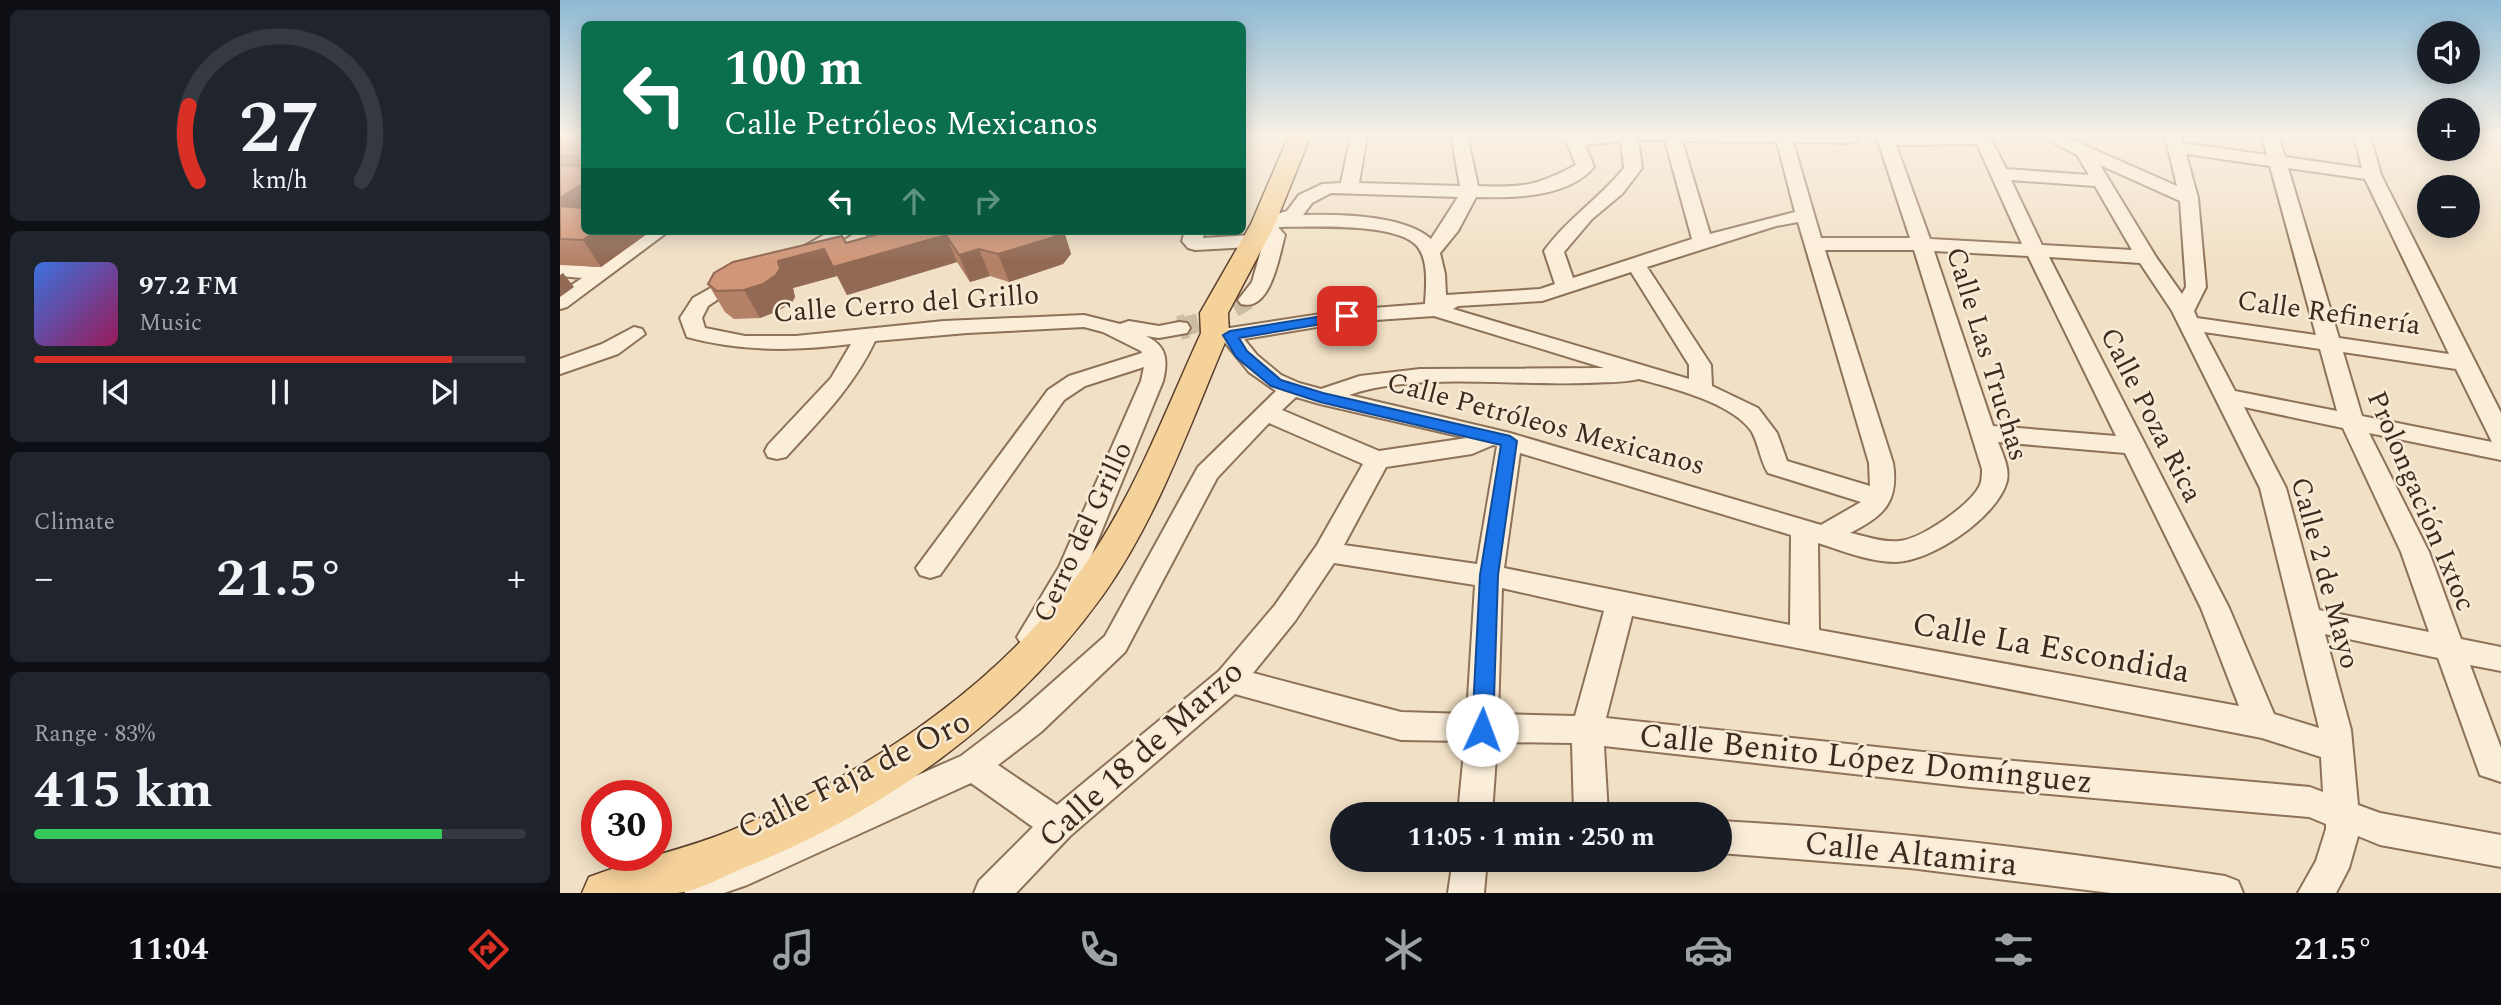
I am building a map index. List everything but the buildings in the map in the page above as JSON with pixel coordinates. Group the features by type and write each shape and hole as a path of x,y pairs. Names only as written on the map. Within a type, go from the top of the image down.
{"main road":[{"path":"608,892 718,858 808,818 917,750 1006,679 1066,615 1113,550 1223,334 1214,313 1257,233 1282,177"}],"street":[{"path":"1349,187 1351,177"},
{"path":"1431,251 1448,230 1470,192 1467,177"},
{"path":"1257,233 1294,215 1305,199 1322,190 1349,187 1521,193 1556,183 1567,177"},
{"path":"1566,287 1553,251 1585,215 1616,190 1626,177"},
{"path":"1684,177 1703,242"},
{"path":"1795,177 1813,244 1881,463 1883,488 1879,499 1864,512 1814,531 1805,640"},
{"name":"Calle Las Truchas","path":"1899,177 1995,469 1993,486 1946,534 1905,550"},
{"name":"Calle Poza Rica","path":"2001,177 2035,250 2273,728"},
{"path":"2038,177 2100,181"},
{"name":"Calle 2 de Mayo","path":"2098,177 2185,317 2273,488 2335,730 2343,829 2324,881"},
{"path":"2146,177 2189,198"},
{"path":"2183,177 2189,198 2196,287 2185,317"},
{"name":"Prolongación Ixtoc","path":"2281,177 2303,245 2351,420 2414,552 2496,767"},
{"path":"2373,177 2501,436"},
{"path":"1435,310 1452,300 1535,296 1703,242 1807,215"},
{"path":"1246,235 1310,219 1365,223 1421,238 1431,251 1435,272 1435,310"},
{"path":"1248,300 1262,283 1275,235 1257,233"},
{"path":"560,303 653,235"},
{"name":"Calle Cerro del Grillo","path":"787,259 814,250 838,235"},
{"path":"1194,235 1192,242 1195,244 1246,235"},
{"path":"1813,244 1922,244 2146,257"},
{"path":"1636,265 1700,365 1701,390"},
{"path":"560,270 601,273"},
{"name":"Calle Cerro del Grillo","path":"758,270 721,287 700,302 691,318 695,332 728,340 804,343 1073,321 1111,327 1151,347 1153,369"},
{"path":"1223,334 1347,316 1435,310 1701,390 1749,413 1765,433 1777,467 1879,499"},
{"name":"Calle Refinería","path":"2185,317 2463,363"},
{"path":"1111,327 1136,327 1159,332 1179,328"},
{"path":"560,367 610,348 634,334"},
{"name":"Calle Petróleos Mexicanos","path":"1223,334 1241,354 1276,383 1306,393 1500,439 1814,531 1891,551 1905,550"},
{"path":"778,451 844,379 858,359 866,336"},
{"path":"930,568 1056,395 1076,381 1153,369"},
{"name":"Cerro del Grillo","path":"1006,679 1072,569 1153,369"},
{"path":"1306,393 1420,376 1557,377 1651,373"},
{"name":"Calle Faja de Oro","path":"608,892 680,891 736,872 973,766 1030,722 1115,645 1207,473 1265,412 1306,393"},
{"path":"2225,396 2501,452"},
{"path":"1265,412 1377,460 1472,446 1500,439 1476,802"},
{"path":"1985,433 2132,445"},
{"name":"Calle 18 de Marzo","path":"992,893 1058,825 1230,680 1285,613 1327,552 1377,460"},
{"name":"Calle La Escondida","path":"1327,552 1458,573 1489,575 1710,622 2273,728 2337,748"},
{"path":"1590,802 1587,730 1621,602"},
{"path":"2307,619 2501,659"},
{"name":"Calle Benito López Domínguez","path":"1230,680 1401,726 1482,730 1587,730 1970,772 2310,802 2380,829 2501,851"},
{"path":"973,766 1058,825"},
{"name":"Calle Altamira","path":"1732,838 1787,840 2047,868 2225,893"},
{"path":"1466,893 1468,872"}],"tunnel":[{"path":"1186,326 1218,317 1248,300"},
{"path":"1179,328 1186,326"},
{"path":"1180,328 1186,326"}],"route":[{"path":"1347,316 1230,335 1241,354 1276,383 1320,397 1510,441 1489,575 1482,730"}]}
